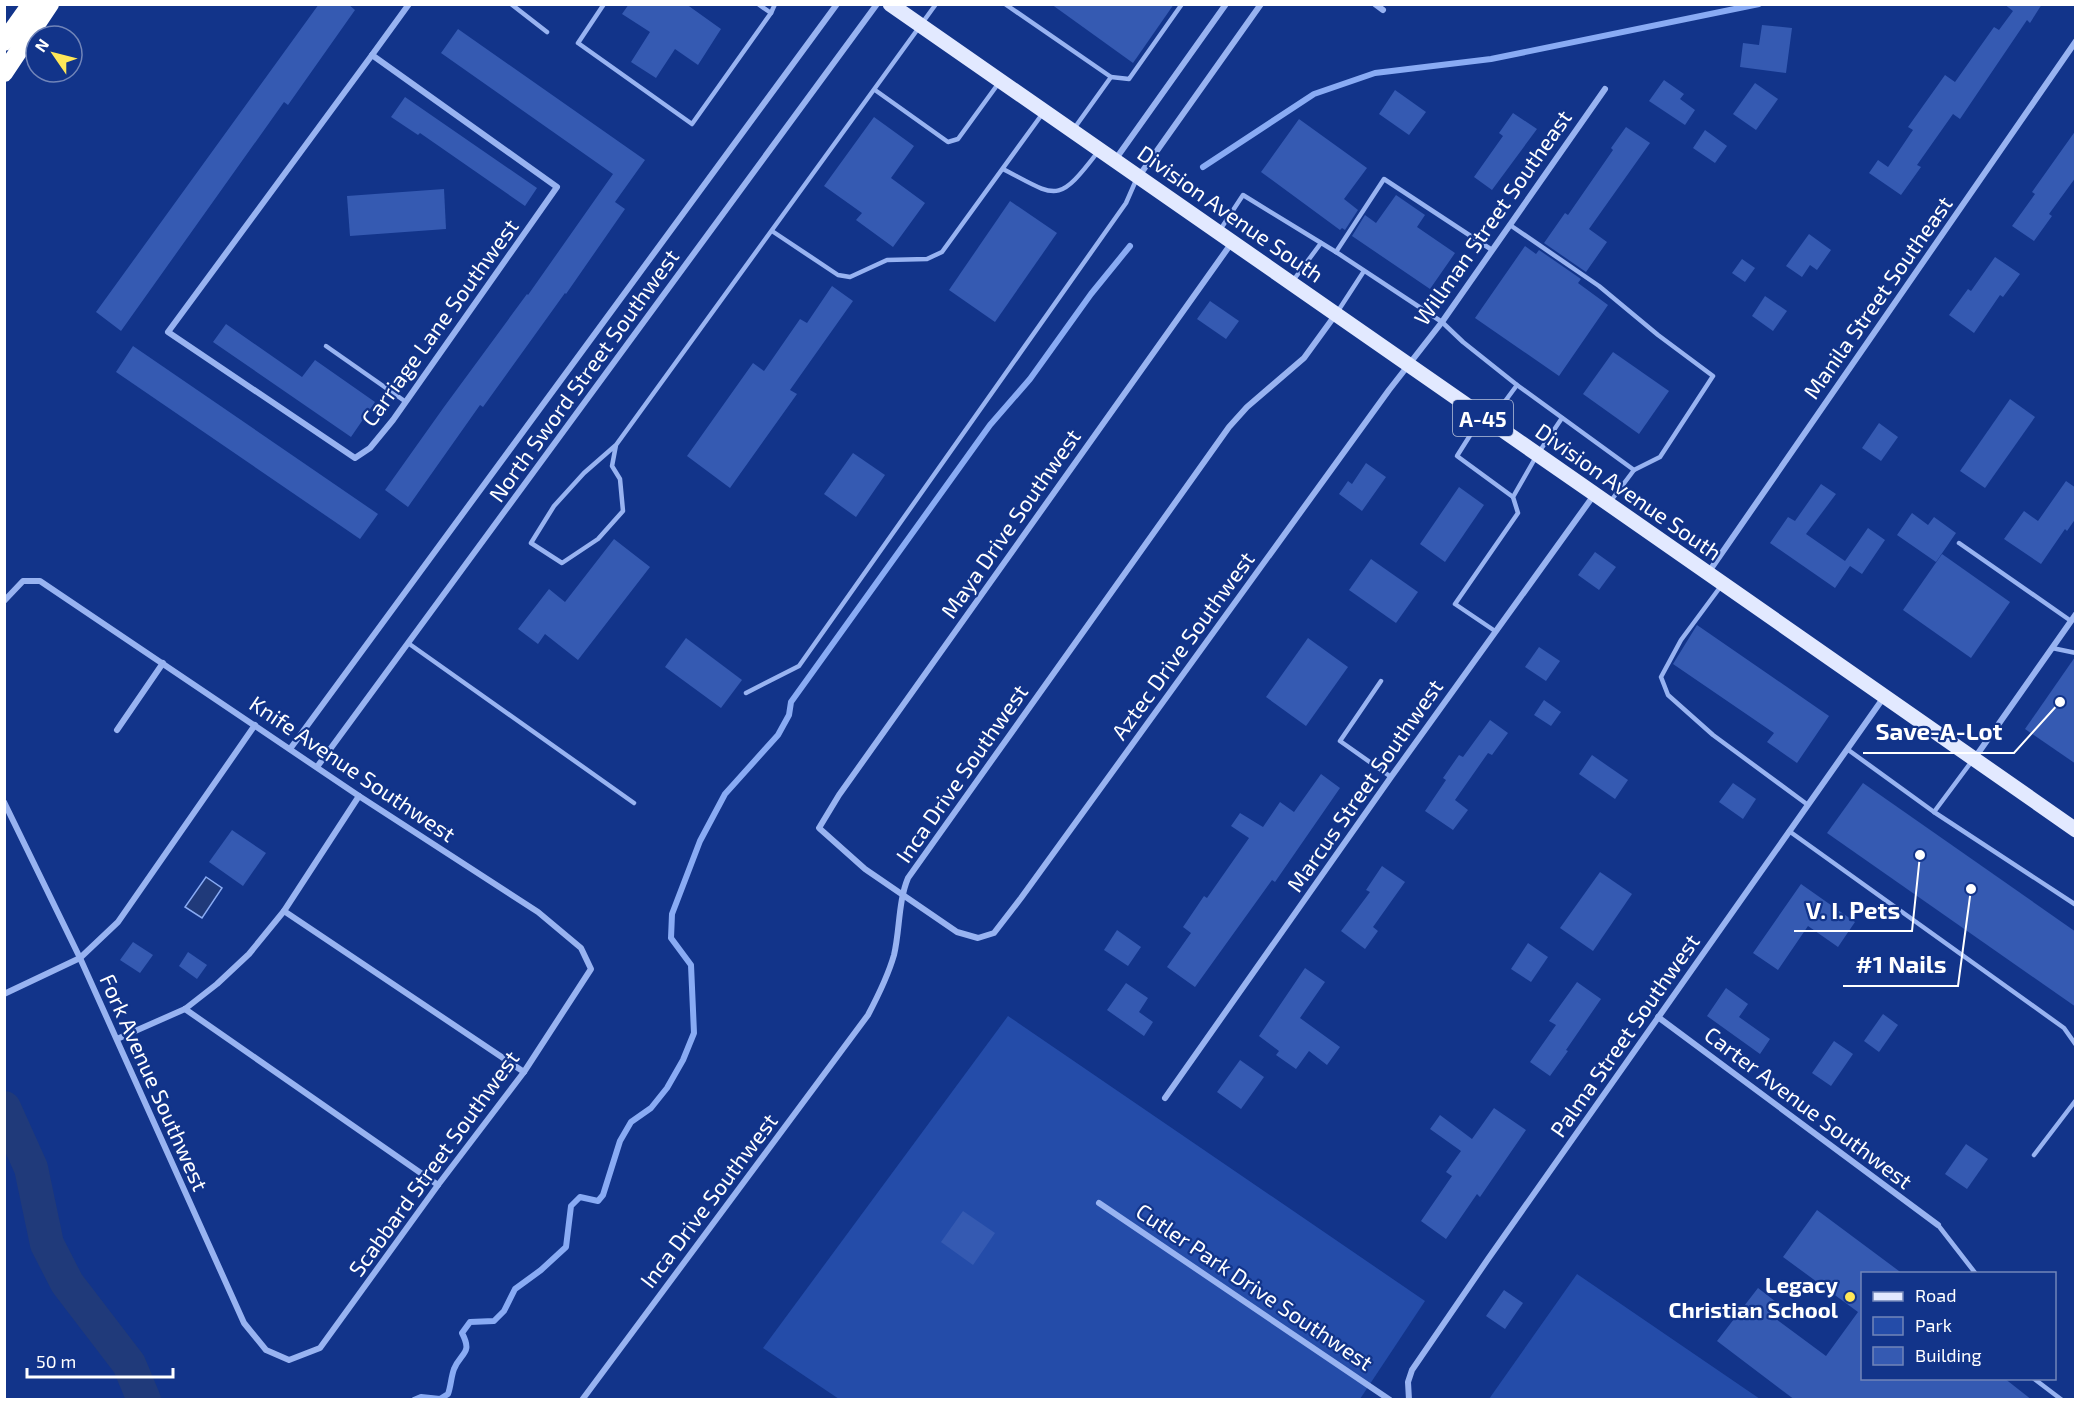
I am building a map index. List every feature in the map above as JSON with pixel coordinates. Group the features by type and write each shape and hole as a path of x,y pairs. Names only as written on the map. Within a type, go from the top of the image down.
{"highway":[{"path":"4,42 31,4"},
{"path":"4,73 50,4"}],"main road":[{"name":"Division Avenue South","path":"890,4 2076,830"}],"street":[{"name":"Carriage Lane Southwest","path":"372,55 557,187 406,402 370,448 355,458 168,332 409,4"},
{"name":"North Sword Street Southwest","path":"290,749 837,4"},
{"name":"North Sword Street Southwest","path":"317,767 877,4"},
{"path":"1115,160 1226,4"},
{"path":"1138,176 1261,4"},
{"path":"1375,4 1383,10"},
{"name":"Manila Street Southeast","path":"1708,574 2076,41"},
{"name":"Willman Street Southeast","path":"1408,364 1442,322 1605,89"},
{"name":"Maya Drive Southwest","path":"903,895 865,869 819,828 846,785 1233,241"},
{"name":"Inca Drive Southwest","path":"582,1400 868,1015 879,995 894,954 903,895 908,878 1229,428 1247,407 1304,358 1336,314"},
{"name":"Aztec Drive Southwest","path":"903,895 957,932 978,938 994,933 1408,364"},
{"name":"Marcus Street Southwest","path":"1165,1098 1594,494"},
{"name":"Knife Avenue Southwest","path":"4,601 23,581 40,581 359,796 538,912 581,948 591,969"},
{"path":"1974,759 2076,614"},
{"path":"117,730 163,663"},
{"name":"Palma Street Southwest","path":"1409,1400 1408,1382 1412,1370 1488,1258 1884,696"},
{"path":"4,994 80,958 118,922 255,725"},
{"path":"117,1039 185,1009 217,984 249,954 284,911 359,796"},
{"name":"Fork Avenue Southwest","path":"4,802 80,958 244,1323 266,1350 290,1360"},
{"path":"284,911 524,1072"},
{"name":"Scabbard Street Southwest","path":"290,1360 320,1348 438,1185 524,1072 591,969"},
{"path":"185,1009 438,1185"},
{"name":"Carter Avenue Southwest","path":"1658,1017 1938,1225"},
{"name":"Cutler Park Drive Southwest","path":"1099,1203 1390,1400"}],"lane":[{"path":"511,4 548,32"},
{"path":"604,4 578,43 692,124 771,13 775,4"},
{"path":"758,4 771,13"},
{"path":"616,445 612,466 620,479 623,512 598,539 562,564 531,543 554,506 584,473 616,445 936,4"},
{"path":"1005,4 1110,77 1129,79 1182,4"},
{"path":"1072,131 1110,77"},
{"path":"875,90 948,142 958,139 1001,80"},
{"path":"772,231 838,275 850,277 887,260 927,260 942,252 1044,110"},
{"path":"1002,169 1048,192 1058,191 1069,188 1099,149"},
{"path":"746,693 799,666 1126,203 1138,176"},
{"path":"1336,252 1384,179 1492,250"},
{"path":"1219,231 1243,195 1336,252 1442,322 1462,342 1517,385 1634,470"},
{"path":"1510,225 1599,286 1658,335 1713,376 1660,457 1634,470 1609,504"},
{"path":"1292,282 1321,243"},
{"path":"1336,314 1364,271"},
{"path":"326,346 406,402"},
{"path":"1496,631 1455,604 1518,513 1513,497 1456,456 1517,385"},
{"path":"1513,497 1562,418"},
{"path":"1959,543 2071,621"},
{"path":"1723,584 1681,640 1661,677 1668,695 1713,735 1808,805"},
{"path":"408,643 634,803"},
{"path":"2052,648 2076,653"},
{"path":"1381,681 1340,741 1391,777"},
{"path":"1847,749 1934,812 2076,905"},
{"path":"1934,812 1954,782 1974,759"},
{"path":"1789,831 2064,1028 2076,1045"},
{"path":"2034,1155 2076,1100"},
{"path":"1938,1225 1974,1272"},
{"path":"2036,1380 2062,1400"}],"green space":[{"path":"1008,1016 1425,1301 1360,1399 839,1399 763,1348"},
{"path":"1577,1274 1760,1399 1489,1399"}],"shaded area":[{"path":"206,877 222,888 202,918 185,907"}],"building":[{"path":"319,4 348,4 355,10 288,105 284,102 121,331 96,312"},
{"path":"629,4 686,4 721,29 698,65 675,49 656,78 631,62 650,32 622,14"},
{"path":"1051,4 1174,4 1133,63"},
{"path":"2004,4 2042,4 2030,23 2027,20 1960,119 1953,114 1917,165 1921,167 1901,195 1869,173 1878,160 1888,167 1913,130 1908,127 1945,75 1955,82 1994,27 1999,30 2013,11"},
{"path":"1762,25 1792,28 1786,73 1740,67 1743,43 1759,45"},
{"path":"458,29 645,160 615,202 625,209 566,294 483,407 480,405 408,507 385,490 528,295 613,174 441,53"},
{"path":"1664,80 1684,94 1680,99 1695,110 1685,125 1649,101"},
{"path":"1755,83 1778,99 1756,130 1733,114"},
{"path":"1395,90 1426,112 1409,135 1379,114"},
{"path":"405,97 537,188 525,206 420,133 418,135 391,117"},
{"path":"1513,113 1537,129 1492,190 1474,177 1503,136 1499,133"},
{"path":"874,117 914,146 891,178 925,203 893,247 856,220 862,213 824,186"},
{"path":"1299,119 1367,168 1344,199 1358,210 1345,230 1342,228 1340,230 1261,172"},
{"path":"1626,127 1650,143 1589,229 1607,242 1586,272 1544,243 1565,213 1568,215 1613,150 1611,148"},
{"path":"1705,130 1727,146 1715,163 1693,148"},
{"path":"2076,130 2076,177 2049,214 2052,216 2034,241 2012,226 2035,194 2032,192"},
{"path":"444,189 446,229 350,236 347,196"},
{"path":"1396,195 1425,215 1417,227 1455,253 1430,289 1352,236 1365,215 1376,223"},
{"path":"1010,201 1057,233 995,322 949,290"},
{"path":"1809,234 1831,250 1817,270 1810,265 1802,277 1786,266"},
{"path":"1525,246 1536,254 1539,250 1581,279 1578,283 1608,305 1559,376 1475,318"},
{"path":"1995,257 2020,274 2003,297 2000,295 1974,333 1949,315 1968,289 1971,291"},
{"path":"1742,259 1755,268 1745,282 1732,273"},
{"path":"832,286 853,301 790,390 797,394 730,488 687,456 753,363 764,371 800,319 807,323"},
{"path":"1765,296 1787,311 1773,331 1752,316"},
{"path":"1210,301 1239,321 1226,339 1197,319"},
{"path":"226,324 302,377 315,360 375,402 351,437 213,342"},
{"path":"133,346 378,514 360,539 116,372"},
{"path":"1613,352 1669,391 1639,434 1583,394"},
{"path":"2010,399 2035,417 1985,488 1960,471"},
{"path":"1879,423 1898,437 1881,461 1862,448"},
{"path":"853,453 885,475 856,517 824,494"},
{"path":"1366,463 1386,477 1362,511 1339,494 1348,481 1352,484"},
{"path":"2066,481 2076,488 2076,518 2067,531 2065,529 2041,564 2004,539 2024,511 2038,521"},
{"path":"1821,484 1836,494 1806,534 1845,561 1868,528 1885,540 1862,574 1850,566 1835,588 1770,543 1788,517 1795,521"},
{"path":"1459,487 1484,505 1445,562 1420,544"},
{"path":"1912,513 1928,525 1934,517 1956,533 1936,562 1897,535"},
{"path":"614,539 650,567 578,660 545,634 538,644 518,629 549,589 565,602"},
{"path":"1595,552 1616,567 1599,590 1578,575"},
{"path":"1942,554 2010,602 1971,658 1903,610"},
{"path":"1371,559 1418,592 1396,623 1349,590"},
{"path":"1697,625 1829,716 1797,763 1767,742 1774,733 1673,664"},
{"path":"686,638 742,680 721,708 665,667"},
{"path":"1308,638 1348,667 1306,726 1266,697"},
{"path":"1539,647 1560,661 1546,681 1525,667"},
{"path":"2076,657 2076,764 2025,729"},
{"path":"1544,700 1561,712 1551,726 1534,715"},
{"path":"1490,720 1508,733 1492,755 1488,753 1455,800 1468,810 1453,830 1425,811 1446,780 1443,778 1459,755 1463,757"},
{"path":"1592,755 1628,780 1615,799 1579,774"},
{"path":"1321,774 1340,788 1275,882 1272,880 1195,987 1167,967 1191,933 1183,927 1204,896 1207,898 1249,838 1231,826 1240,813 1263,827 1280,802 1294,812"},
{"path":"1733,783 1756,799 1743,819 1719,802"},
{"path":"1863,783 2076,932 2076,1007 1827,833"},
{"path":"232,830 266,853 243,886 209,862"},
{"path":"1382,866 1405,882 1373,927 1378,931 1365,949 1341,931 1370,892 1366,890"},
{"path":"1600,872 1632,894 1593,951 1560,928"},
{"path":"1801,884 1855,922 1838,947 1808,926 1778,970 1753,953"},
{"path":"1117,930 1141,947 1128,966 1104,950"},
{"path":"133,942 153,955 140,973 120,960"},
{"path":"1528,943 1548,957 1531,982 1511,969"},
{"path":"188,952 207,965 197,979 179,966"},
{"path":"1305,968 1325,982 1300,1018 1340,1047 1327,1065 1309,1051 1296,1069 1276,1055 1279,1051 1259,1036"},
{"path":"1577,982 1601,999 1550,1076 1530,1062 1556,1025 1549,1021"},
{"path":"1126,983 1148,998 1139,1012 1153,1022 1144,1036 1107,1010"},
{"path":"1726,988 1748,1004 1739,1017 1770,1039 1760,1054 1707,1016"},
{"path":"1883,1014 1898,1025 1879,1052 1864,1041"},
{"path":"1834,1041 1853,1054 1831,1086 1812,1073"},
{"path":"1240,1060 1264,1077 1241,1109 1217,1092"},
{"path":"1494,1108 1526,1130 1480,1197 1477,1194 1446,1239 1421,1221 1452,1176 1446,1172 1461,1151 1430,1129 1440,1115 1472,1139"},
{"path":"1966,1144 1988,1159 1967,1189 1945,1174"},
{"name":"Legacy Christian School","path":"1817,1210 1900,1272 1861,1272 1861,1380 2007,1380 2032,1400 1795,1400 1717,1341 1758,1288 1784,1308 1776,1319 1826,1356 1858,1312 1783,1257"},
{"path":"963,1211 995,1233 973,1265 941,1242"},
{"path":"1504,1290 1523,1303 1505,1329 1486,1316"}],"waterway":[{"path":"1203,167 1314,94 1375,73 1491,59 1759,4"},
{"path":"414,1400 421,1397 440,1399 448,1394 454,1369 466,1349 462,1333 470,1322 494,1321 504,1311 515,1289 541,1270 566,1247 571,1206 580,1197 598,1201 603,1195 620,1141 631,1122 651,1108 667,1088 683,1060 694,1033 691,965 671,938 672,914 700,841 725,794 778,735 789,715 791,702 990,425 1030,379 1091,294 1130,246"},
{"path":"4,1108 31,1168 47,1244 67,1283 129,1364 144,1400"}],"place":[{"name":"Save-A-Lot","path":"2060,702"},
{"name":"V. I. Pets","path":"1920,855"},
{"name":"#1 Nails","path":"1971,889"},
{"name":"Legacy Christian School","path":"1850,1297"}]}
